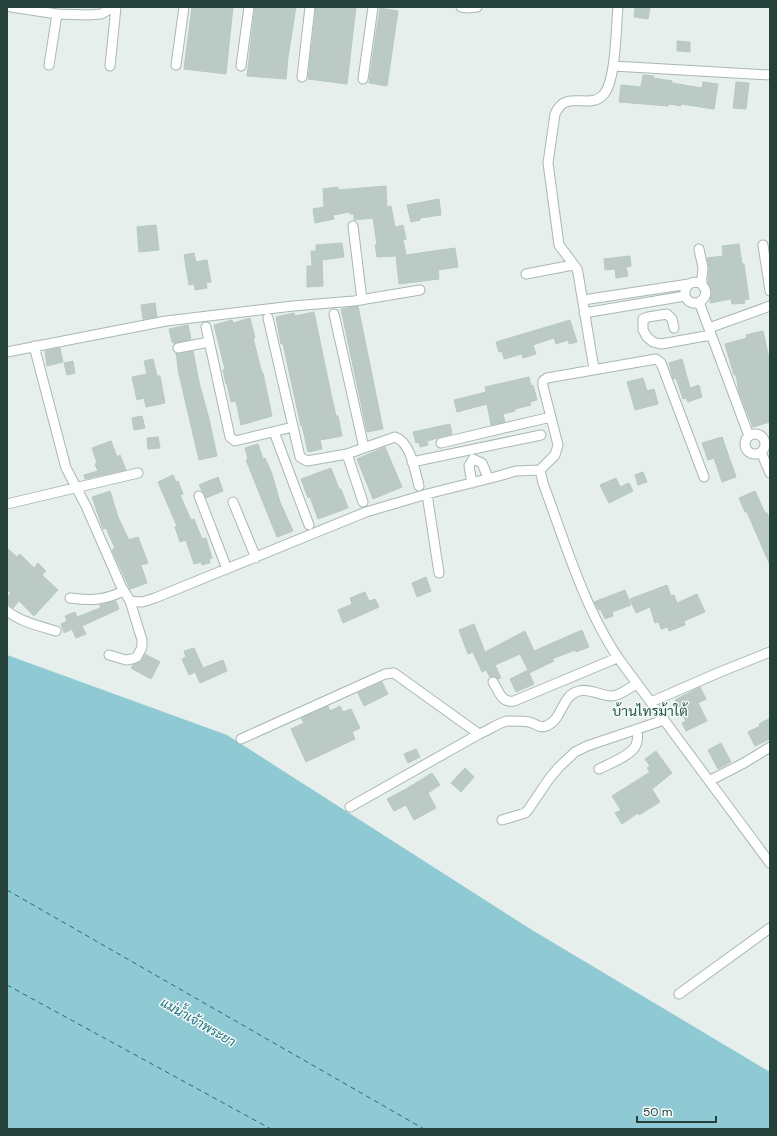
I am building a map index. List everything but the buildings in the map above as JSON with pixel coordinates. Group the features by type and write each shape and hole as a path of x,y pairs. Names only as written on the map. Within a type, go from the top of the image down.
{"street":[{"path":"11,7 57,14 88,16 101,14 115,7"},
{"path":"110,66 115,7"},
{"path":"176,65 184,7"},
{"path":"241,66 249,7"},
{"path":"302,77 310,7"},
{"path":"363,79 373,7"},
{"path":"461,7 478,7"},
{"path":"594,369 578,273 559,245 548,163 554,114 557,108 564,102 595,100 604,96 610,86 618,7"},
{"path":"49,65 57,14"},
{"path":"613,66 770,75"},
{"path":"352,226 362,300"},
{"path":"763,245 770,291"},
{"path":"689,284 685,291 685,296 689,301 694,303 704,299 706,294 705,288 702,284 703,268 699,249"},
{"path":"526,274 573,264"},
{"path":"583,300 697,282 702,284"},
{"path":"7,352 166,321 293,306 362,300 420,290"},
{"path":"584,313 685,296"},
{"path":"699,302 749,436"},
{"path":"674,328 672,319 667,314 643,319 644,330 648,337 653,342 661,344 710,331 770,306"},
{"path":"334,314 364,448"},
{"path":"268,318 300,457 306,461 347,454 395,437 400,438 406,447 412,462 418,486"},
{"path":"206,326 230,437 235,441 293,427"},
{"path":"178,348 209,342"},
{"path":"34,346 66,468 86,506 124,591 130,601 142,640 142,647 137,657 126,660 109,655"},
{"path":"130,601 142,602 155,598 366,512 488,478 516,472 540,470 555,455 558,445 543,386 543,381 547,378 656,359 659,360 704,477"},
{"path":"441,442 551,417"},
{"path":"274,432 309,525"},
{"path":"754,434 759,435 767,442 761,452 756,454 747,450 745,446 749,436 754,434"},
{"path":"412,462 472,454 541,435"},
{"path":"761,452 770,473"},
{"path":"347,454 363,502"},
{"path":"472,454 482,463 488,478"},
{"path":"472,454 469,466 472,483"},
{"path":"540,470 543,483 580,581 597,620 617,658 770,863"},
{"path":"7,504 138,473"},
{"path":"427,494 439,573"},
{"path":"199,496 227,569"},
{"path":"234,502 256,558"},
{"path":"70,598 83,600 101,599 124,591"},
{"path":"7,611 32,624 56,631"},
{"path":"651,702 770,652"},
{"path":"493,682 504,700 508,702 514,701 617,658"},
{"path":"241,739 390,673 394,673 479,734"},
{"path":"350,807 479,734 505,722 528,722 541,727 546,726 552,723 569,697 578,691 588,691 611,696 637,684"},
{"path":"502,820 525,813 549,779 575,752 587,746 664,720"},
{"path":"599,769 631,752 636,746 638,739 637,730"},
{"path":"709,781 744,763 770,747"},
{"path":"679,994 770,928"}],"water":[{"name":"แม่น้ำเจ้าพระยา","path":"7,655 227,735 532,930 770,1072 770,1129 7,1129"}],"ferry route":[{"path":"7,890 424,1129"},
{"path":"7,985 271,1129"}],"district":[{"name":"บ้านไทรม้าใต้","path":"650,711"}]}
